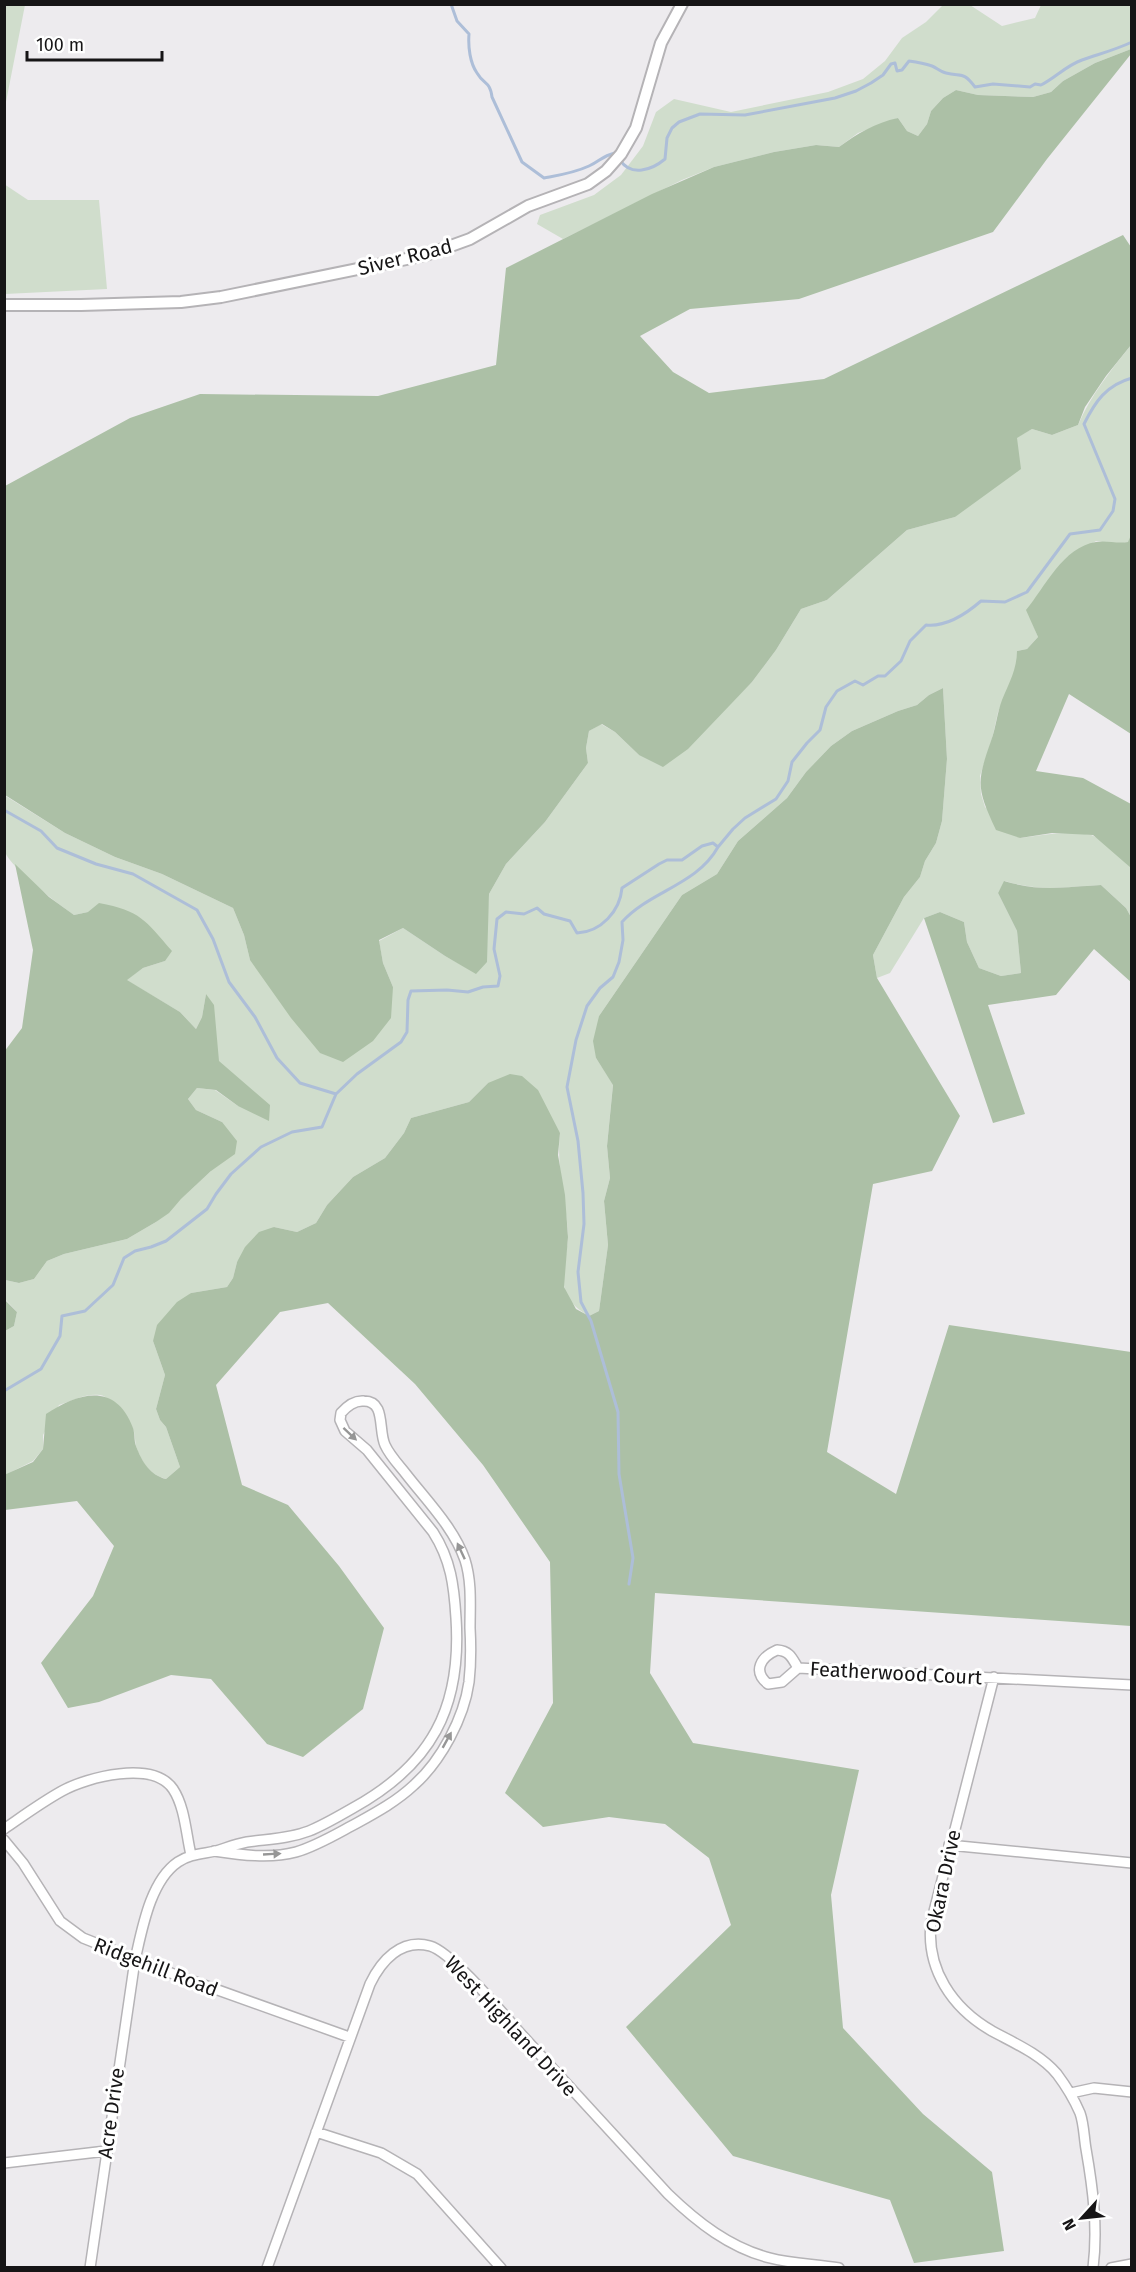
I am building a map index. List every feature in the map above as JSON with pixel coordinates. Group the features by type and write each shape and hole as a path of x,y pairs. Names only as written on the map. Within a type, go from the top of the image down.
{"street":[{"name":"Siver Road","path":"4,305 166,303 221,297 426,255 456,245 528,206 588,184 606,171 621,154 636,128 661,43 682,4"},
{"path":"4,1829 50,1798 79,1783 115,1775 151,1775 164,1779 173,1789 181,1809 191,1855 245,1842 282,1839 312,1830 381,1791 414,1763 426,1749 437,1730 451,1694 455,1668 457,1628 452,1573 442,1546 427,1525 368,1450 345,1431 340,1420 341,1413 359,1401 367,1401 376,1406 379,1411 379,1422 385,1446 438,1514 458,1544 465,1561 470,1585 470,1672 465,1701 437,1758 415,1785 398,1798 318,1843 295,1852 246,1856 214,1851"},
{"path":"427,1525 438,1514"},
{"path":"457,1628 470,1630"},
{"name":"Featherwood Court","path":"798,1668 785,1650 767,1654 759,1666 762,1680 768,1684 782,1682 798,1668 994,1677"},
{"path":"994,1677 1131,1685"},
{"name":"Okara Drive","path":"994,1677 949,1845 931,1923 929,1939 931,1953 940,1980 957,2004 989,2029 1046,2063 1056,2072 1071,2093 1080,2115 1093,2188 1096,2247 1093,2268"},
{"path":"426,1749 437,1758"},
{"path":"312,1830 318,1843"},
{"name":"Ridgehill Road","path":"4,1840 15,1851 54,1912 68,1929 82,1938 135,1960 349,2037"},
{"path":"949,1845 1131,1863"},
{"name":"Acre Drive","path":"90,2268 135,1960 143,1923 157,1887 171,1868 191,1855"},
{"name":"West Highland Drive","path":"267,2268 370,1984 383,1960 406,1947 420,1945 431,1946 448,1957 661,2186 697,2219 718,2235 743,2249 771,2258 839,2268"},
{"path":"1071,2093 1094,2088 1131,2092"},
{"path":"316,2132 381,2153 417,2174 501,2268"},
{"path":"4,2163 106,2151"},
{"path":"1111,2268 1131,2264"}],"green space":[{"path":"4,5 25,5 5,107"},
{"path":"943,5 970,5 1002,26 1035,18 1041,5 1131,5 1131,49 1095,63 1063,81 1051,92 1033,97 978,95 956,90 943,98 931,111 927,124 918,136 907,131 898,118 858,133 839,147 816,145 774,152 714,167 682,180 563,239 537,224 540,215 594,195 621,175 643,146 656,112 674,99 731,112 828,92 863,79 885,61 902,38 926,22"},
{"path":"1131,49 1131,54 1047,159 993,232 799,299 690,309 640,336 673,372 709,393 824,379 1123,235 1131,247 1131,345 1085,407 1078,425 1052,435 1032,429 1017,438 1021,469 955,517 907,530 827,600 801,609 776,650 752,682 688,749 663,767 639,755 615,732 602,724 589,731 586,748 588,763 545,822 506,864 489,894 487,962 476,974 403,928 379,940 383,963 393,987 391,1018 373,1041 343,1062 320,1053 291,1018 250,960 244,935 233,908 162,874 115,857 65,833 5,795 5,486 130,418 200,394 378,396 496,365 506,268 652,194 714,167 774,152 816,145 839,147 867,129 898,118 907,131 918,136 927,124 931,111 943,98 956,90 978,95 1033,97 1051,92 1063,81 1095,63"},
{"path":"4,184 28,200 99,200 107,289 5,294"},
{"path":"1131,345 1131,535 1129,542 1118,544 1096,541 1061,564 1027,610 1038,637 1027,649 1017,651 1017,667 998,712 980,776 981,794 985,807 1020,838 1074,833 1091,835 1118,855 1131,868 1131,917 1126,908 1101,885 1041,888 1005,881 998,893 1017,931 1021,973 1001,976 979,968 967,942 964,922 940,912 924,918 890,973 877,978 873,955 904,897 920,877 925,861 936,843 942,821 947,759 943,688 929,695 917,705 852,731 831,746 806,772 787,798 738,841 717,874 682,895 599,1016 596,1058 613,1084 607,1146 610,1178 604,1201 608,1245 599,1311 589,1316 585,1314 573,1304 565,1290 564,1272 568,1234 560,1171 560,1133 488,1083 469,1102 411,1118 404,1133 385,1158 353,1177 327,1205 316,1223 297,1232 274,1227 237,1262 233,1278 227,1287 191,1293 153,1341 165,1375 156,1409 160,1420 166,1427 180,1467 166,1479 155,1474 143,1462 129,1421 110,1400 100,1395 84,1396 59,1405 43,1435 43,1449 33,1461 5,1475 5,1331 14,1326 17,1312 5,1299 5,1280 19,1283 34,1279 47,1261 64,1254 127,1239 156,1222 211,1171 222,1122 196,1110 188,1099 197,1088 215,1090 238,1106 239,1080 218,1061 206,994 202,1017 196,1029 180,1012 126,980 143,968 165,961 88,912 74,915 36,886 9,859 4,847 4,795 65,833 115,857 162,874 233,908 244,935 250,960 393,987 383,963 379,941 403,928 476,973 487,920 489,894 506,864 545,822 588,763 586,748 589,731 601,724 615,732 639,755 723,711 752,682 776,650 801,609 827,600 907,530 955,517 1016,438 1032,429 1052,435 1078,425 1095,393"},
{"path":"1131,535 1131,734 1069,694 1036,771 1083,778 1131,804 1131,868 1093,835 1052,833 1020,838 996,830 982,795 981,777 1000,705 1014,670 1017,651 1027,649 1038,637 1026,610 1056,569 1074,552 1084,545 1096,542 1128,542"},
{"path":"943,688 947,759 942,821 936,843 925,861 920,877 904,897 873,955 877,978 960,1116 932,1171 873,1184 827,1452 896,1494 949,1325 1131,1352 1131,1626 655,1593 650,1673 693,1743 859,1770 831,1895 843,2028 923,2114 992,2172 1004,2251 914,2263 890,2200 733,2156 626,2027 731,1925 709,1858 665,1824 609,1817 543,1827 505,1793 553,1703 550,1562 483,1465 415,1384 328,1303 280,1312 216,1385 242,1485 288,1505 339,1566 384,1628 363,1709 303,1757 267,1744 211,1679 171,1675 99,1702 68,1708 41,1663 93,1596 114,1546 77,1501 5,1510 4,1475 33,1462 43,1449 46,1414 71,1400 96,1396 117,1403 126,1413 133,1428 136,1446 144,1462 151,1471 166,1479 180,1467 166,1427 160,1420 156,1409 165,1375 153,1341 157,1325 177,1302 191,1293 227,1287 245,1247 259,1232 274,1227 297,1232 316,1223 327,1205 353,1177 385,1158 404,1133 411,1118 469,1102 488,1083 510,1074 522,1076 538,1090 560,1133 558,1155 565,1195 568,1237 564,1287 576,1309 589,1316 599,1311 608,1245 604,1201 610,1178 607,1146 613,1085 596,1058 593,1041 599,1016 682,895 717,874 738,841 787,798 806,772 831,746 852,731 917,705 929,695"},
{"path":"15,864 49,897 74,915 88,912 99,903 124,910 148,924 172,951 165,961 143,968 127,980 180,1012 196,1029 202,1017 206,994 214,1005 219,1061 270,1105 269,1121 238,1106 216,1090 197,1088 188,1099 196,1110 222,1122 237,1141 235,1154 211,1171 169,1213 156,1222 127,1239 64,1254 47,1261 34,1279 19,1283 5,1280 4,1052 22,1028 33,950"},
{"path":"1004,881 1041,888 1101,885 1126,908 1131,917 1132,983 1094,949 1056,995 988,1005 1025,1114 993,1123 924,918 940,912 964,922 967,942 979,968 1001,976 1021,973 1017,931 998,893"},
{"path":"4,1299 17,1312 14,1326 5,1331"}],"waterway":[{"path":"451,4 457,21 469,34 473,65 490,88 522,162 544,178 567,174 607,156 615,153 616,155"},
{"path":"620,160 630,169 648,169 665,159 667,138 672,128 679,122 700,114 745,115 835,98 871,83 895,63 897,71 902,70 909,61 930,65 944,72 965,77 975,87 993,84 1030,87 1035,84 1041,85 1077,62 1132,42"},
{"path":"4,1391 41,1369 60,1336 62,1316 85,1311 113,1285 124,1258 135,1251 166,1241 207,1209 231,1174 261,1147 292,1132 322,1127 336,1094 357,1074 401,1042 407,1032 408,1000 411,991 468,992 483,987 498,986 500,976 494,949 497,919 506,912 524,914 537,908 544,914 570,921 577,933 594,929 608,919 618,905 622,888 667,860 682,860 702,846 713,843 718,847 745,818 776,799 788,781 792,762 820,730 826,707 837,691 855,681 863,685 878,676 885,676 901,661 910,641 926,625 940,624 955,619 981,601 1005,602 1027,592 1070,534 1100,530 1113,511 1115,499 1084,424 1102,395 1115,385 1132,378"},
{"path":"4,810 41,831 57,848 96,864 133,874 197,910 213,939 229,982 255,1017 277,1058 300,1083 336,1094"},
{"path":"629,1584 633,1558 619,1474 618,1412 591,1321 581,1302 578,1272 584,1224 583,1193 578,1141 567,1087 576,1040 587,1006 600,988 613,977 619,962 623,940 622,922 633,911 698,870 718,847"}]}
